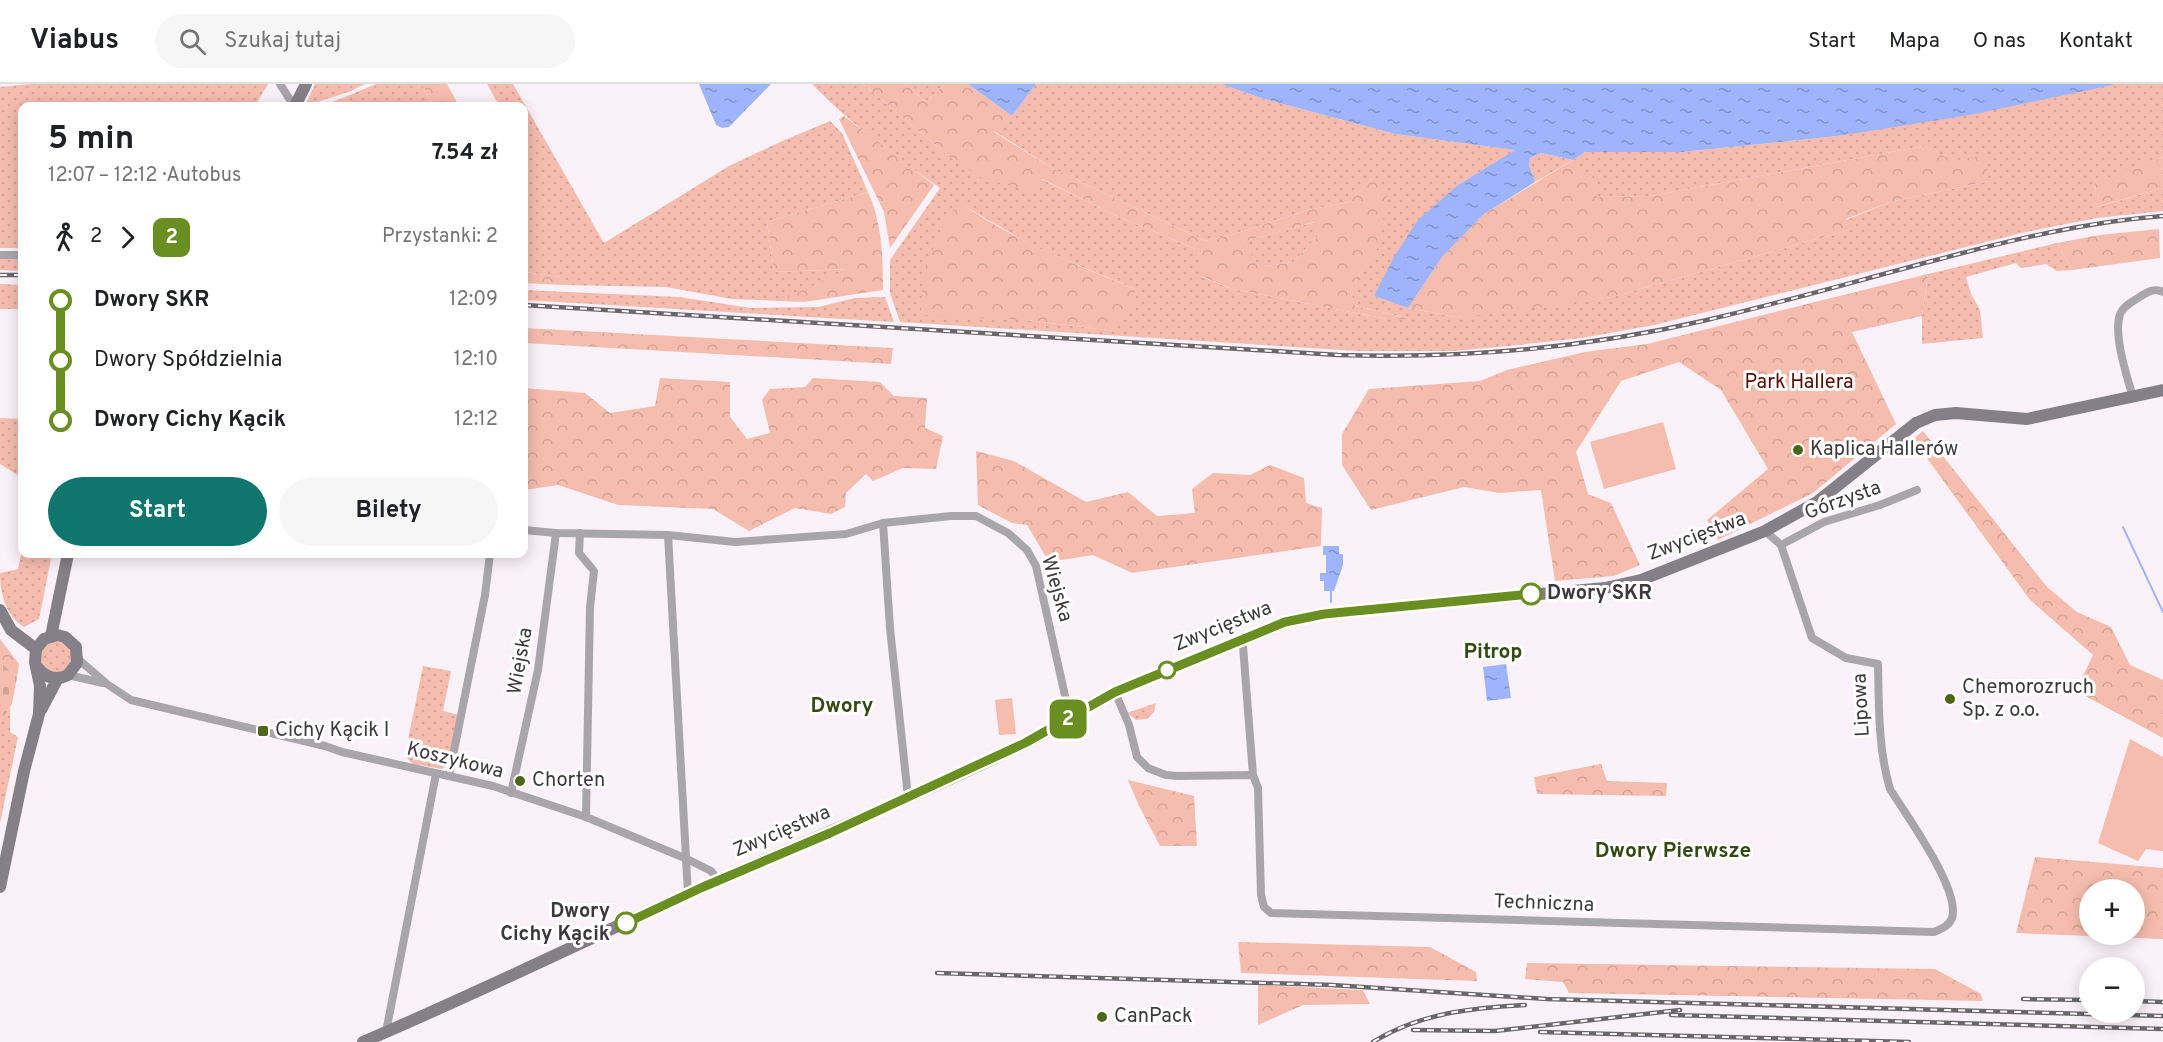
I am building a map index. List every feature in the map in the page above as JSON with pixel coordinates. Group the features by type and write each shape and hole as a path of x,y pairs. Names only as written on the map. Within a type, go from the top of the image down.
{"street":[{"path":"280,84 291,102"},
{"path":"296,102 305,85"},
{"path":"0,255 18,255"},
{"path":"2133,397 2123,366 2119,336 2120,315 2126,305 2149,291 2158,289 2163,292"},
{"name":"Zwycięstwa","path":"363,1042 1025,743 1115,692 1285,622 1324,614 1621,585 1678,567 1765,531 1817,502 1916,423 1935,415 1956,412 2028,419 2163,390"},
{"name":"Górzysta","path":"1781,545 1824,522 1880,505 1917,490"},
{"name":"Wiejska","path":"528,530 668,535 735,542 846,534 883,523 951,516 976,516 1008,533 1027,550 1036,566 1070,718"},
{"path":"883,523 890,628 908,797"},
{"path":"1765,531 1781,545"},
{"name":"Wiejska","path":"511,793 538,670 556,533"},
{"path":"580,533 579,553 594,571 590,607 586,817"},
{"path":"668,535 688,894"},
{"name":"Lipowa","path":"1781,545 1812,638 1846,658 1878,664 1879,731 1887,781 1946,879 1953,917"},
{"path":"51,636 67,558"},
{"path":"449,776 485,595 490,558"},
{"path":"60,596 65,637"},
{"path":"0,609 11,630 36,649"},
{"path":"0,887 24,771 39,714 40,686 35,662 36,649 44,639 51,636 65,637 76,647 78,659 74,669 63,677 39,714"},
{"name":"Techniczna","path":"1241,640 1253,775 1258,788 1261,895 1264,907 1271,913 1934,932 1947,926 1953,917"},
{"name":"Koszykowa","path":"78,659 107,684 131,700 493,786 586,817 687,859 711,871 718,880"},
{"path":"38,668 48,677 63,677"},
{"name":"Koszykowa","path":"63,677 107,684"},
{"path":"1115,692 1129,725 1137,757 1148,768 1166,775 1178,776 1253,775"},
{"path":"386,1032 436,774"}],"green space":[{"path":"30,84 268,84 257,102 18,102 18,248 0,248 0,87"},
{"path":"315,84 365,84 317,102 307,102"},
{"path":"376,84 422,84 431,102 333,102"},
{"path":"422,84 447,84 457,102 431,102"},
{"path":"487,84 513,84 523,102 497,102"},
{"path":"812,84 863,84 947,155 1041,179 1119,217 1198,250 1202,277 1232,289 1387,319 1408,318 1355,306 1350,291 1379,244 1374,176 1349,202 1308,210 1205,241 1052,168 994,131 1012,116 1036,84 1221,84 1261,98 1395,134 1516,150 1458,185 1374,296 1408,308 1455,317 1612,297 1849,230 1846,220 1890,202 1989,181 1924,146 1650,196 1597,197 1573,160 1585,152 1682,152 1838,136 2117,84 2163,84 2163,157 2095,183 2097,207 2163,188 2163,211 2097,218 2026,232 1654,325 1582,338 1453,351 1358,351 900,322 890,293 890,260 940,188 873,139","holes":["959,203 1037,248 1135,289 1115,331 1026,320"]},
{"path":"863,84 905,84 926,102 944,84 968,84 1012,116 994,132 1052,168 1205,241 1308,210 1349,202 1374,176 1388,192 1379,245 1350,291 1355,306 1412,319 1387,319 1232,289 1201,276 1198,250 1119,217 1042,179 1031,191 982,178 947,155","holes":["1314,222 1319,235 1293,262 1260,267 1243,242"]},
{"path":"905,84 944,84 926,102"},
{"path":"528,110 604,243 729,166 830,121 842,133 868,192 767,222 774,272 850,269 789,297 804,302 732,299 666,287 562,285 560,277 528,273"},
{"path":"844,116 934,185 890,248 884,212 839,119"},
{"path":"1924,146 1953,161 1985,155 1989,181 1890,202 1846,219 1849,230 1612,297 1495,314 1455,317 1408,308 1442,257 1484,214 1573,160 1592,176 1597,197 1650,196"},
{"path":"1541,153 1573,160 1535,182 1529,165 1530,158"},
{"path":"2163,157 2163,188 2096,207 2095,182"},
{"path":"868,192 879,228 883,290 804,302 788,297 848,269 774,272 767,222"},
{"path":"959,202 1022,240 1135,289 1135,302 1115,331 1026,320 921,315 923,273 943,226"},
{"path":"1315,222 1319,235 1293,262 1260,267 1242,242"},
{"path":"2159,229 2160,258 2072,270 2057,243 2100,235"},
{"path":"2057,243 2072,270 2057,271 2046,264 2021,268 2016,263 1966,277 1971,294 1980,310 1983,338 1922,344 1922,316 1928,274"},
{"path":"18,254 18,271 0,270 0,255"},
{"path":"528,273 561,277 562,285 528,283"},
{"name":"Park Hallera","path":"1928,274 1922,316 1852,332 1896,424 1813,493 1718,540 1707,520 1768,469 1721,390 1679,362 1621,381 1576,452 1588,494 1611,503 1640,565 1614,576 1555,581 1541,490 1499,493 1464,487 1371,510 1342,465 1342,434 1369,389 1480,381 1507,370 1585,352 1647,344"},
{"path":"0,284 18,285 18,309 0,309"},
{"path":"528,290 679,297 751,308 818,307 855,298 885,297 894,322 528,300"},
{"path":"528,328 893,348 891,364 528,343"},
{"path":"660,378 730,382 730,417 747,439 770,433 762,400 770,389 805,387 813,378 880,382 894,396 927,398 925,428 943,436 936,469 903,468 873,481 866,474 846,493 845,507 831,514 795,508 749,531 713,509 618,505 558,485 528,489 528,388 585,393 610,413 655,406"},
{"path":"0,418 18,419 18,475 0,464"},
{"path":"1663,422 1676,469 1604,489 1590,442"},
{"path":"1923,431 2047,587 2077,612 2111,627 2130,665 2163,680 2163,738 2076,691 2093,655 2030,600 1913,439"},
{"path":"976,451 1014,461 1086,502 1128,492 1157,516 1195,513 1192,489 1213,473 1250,475 1270,465 1304,478 1306,503 1322,508 1321,546 1132,573 1093,555 1049,562 1027,525 1012,523 978,505"},
{"path":"20,558 51,558 39,619 24,627 8,611 1,589 0,573 18,569"},
{"path":"0,639 19,664 17,677 0,662"},
{"path":"56,641 67,646 72,657 67,668 56,673 45,668 40,657 45,646"},
{"path":"0,662 17,677 12,704 0,722"},
{"path":"423,666 451,671 443,711 459,715 448,764 442,769 413,764 406,757"},
{"path":"1012,698 1016,734 999,735 995,700"},
{"path":"1156,703 1154,712 1147,719 1136,720 1127,713"},
{"path":"10,707 10,732 18,737 0,823 0,722"},
{"path":"2130,739 2163,757 2163,851 2146,849 2138,861 2098,843"},
{"path":"1601,764 1607,781 1667,783 1666,796 1537,794 1534,777"},
{"path":"1128,780 1194,796 1197,846 1160,846"},
{"path":"2035,857 2163,868 2163,939 2145,938 2145,879 2079,879 2079,936 2016,933"},
{"path":"1238,942 1430,947 1476,972 1477,981 1241,973"},
{"path":"1527,963 1935,969 1981,994 1983,1001 1569,993 1563,982 1525,979"},
{"path":"1258,985 1363,990 1370,1004 1303,1005 1258,1025"}],"water":[{"path":"699,84 771,84 729,127 722,128 716,125"},
{"path":"968,84 1036,84 1012,116"},
{"path":"1221,84 2117,84 1970,115 1838,136 1682,152 1585,152 1573,160 1541,153 1530,158 1529,165 1535,182 1484,214 1442,257 1408,308 1374,296 1394,257 1418,220 1458,185 1515,150 1395,134 1261,98"},
{"path":"1323,546 1339,546 1339,554 1343,554 1343,565 1334,591 1324,591 1324,581 1320,581 1320,573 1326,573 1326,555 1323,555"},
{"path":"1506,664 1511,698 1487,701 1483,667"}],"waterway":[{"path":"2123,527 2163,612"},
{"path":"1331,591 1331,602"}],"railway":[{"path":"528,305 1338,355 1478,353 1570,344 1662,330 1765,306 2020,239 2077,227 2163,216"},
{"path":"0,275 18,275"},
{"path":"937,973 1332,985 1547,999 2163,1016"},
{"path":"2023,999 2079,1000"},
{"path":"2145,1001 2163,1002"},
{"path":"1373,1042 1409,1024 1428,1018 1466,1010 1525,1005"},
{"path":"1413,1030 1495,1031 1680,1010"},
{"path":"1671,1015 2163,1029"},
{"path":"1540,1032 1909,1042"}],"bus line":[{"name":"2","path":"626,923 703,887 830,833 1025,743 1050,731 1115,692 1285,622 1324,614 1531,594"}],"place":[{"name":"Kaplica Hallerów","path":"1798,450"},
{"name":"Dwory SKR","path":"1531,594"},
{"name":"Chemorozruch Sp. z o.o.","path":"1950,699"},
{"name":"Cichy Kącik I","path":"263,731"},
{"name":"Chorten","path":"520,781"},
{"name":"Dwory Cichy Kącik","path":"626,923"},
{"name":"CanPack","path":"1102,1017"}],"district":[{"name":"Pitrop","path":"1493,652"},
{"name":"Dwory","path":"842,706"},
{"name":"Dwory Pierwsze","path":"1673,851"}]}
